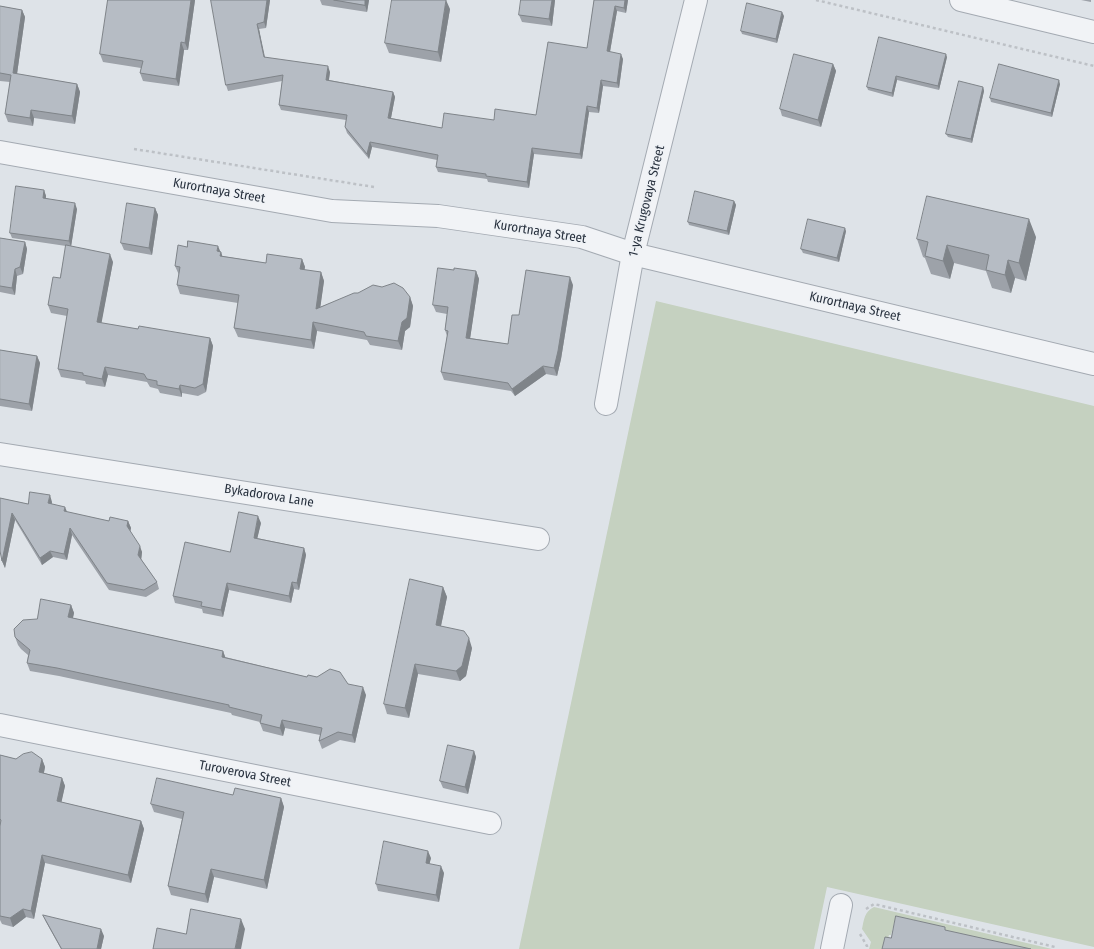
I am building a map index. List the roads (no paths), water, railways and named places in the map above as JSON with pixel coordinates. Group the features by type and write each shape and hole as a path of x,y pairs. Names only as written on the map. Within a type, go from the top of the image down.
{"street":[{"name":"1-ya Krugovaya Street","path":"606,404 633,254 696,0"},
{"path":"961,0 1094,32"},
{"name":"Kurortnaya Street","path":"0,152 332,211 438,216 582,237 633,254 1094,364"},
{"name":"Bykadorova Lane","path":"0,454 538,539"},
{"name":"Turoverova Street","path":"0,725 490,823"},
{"path":"832,949 841,905"}]}
